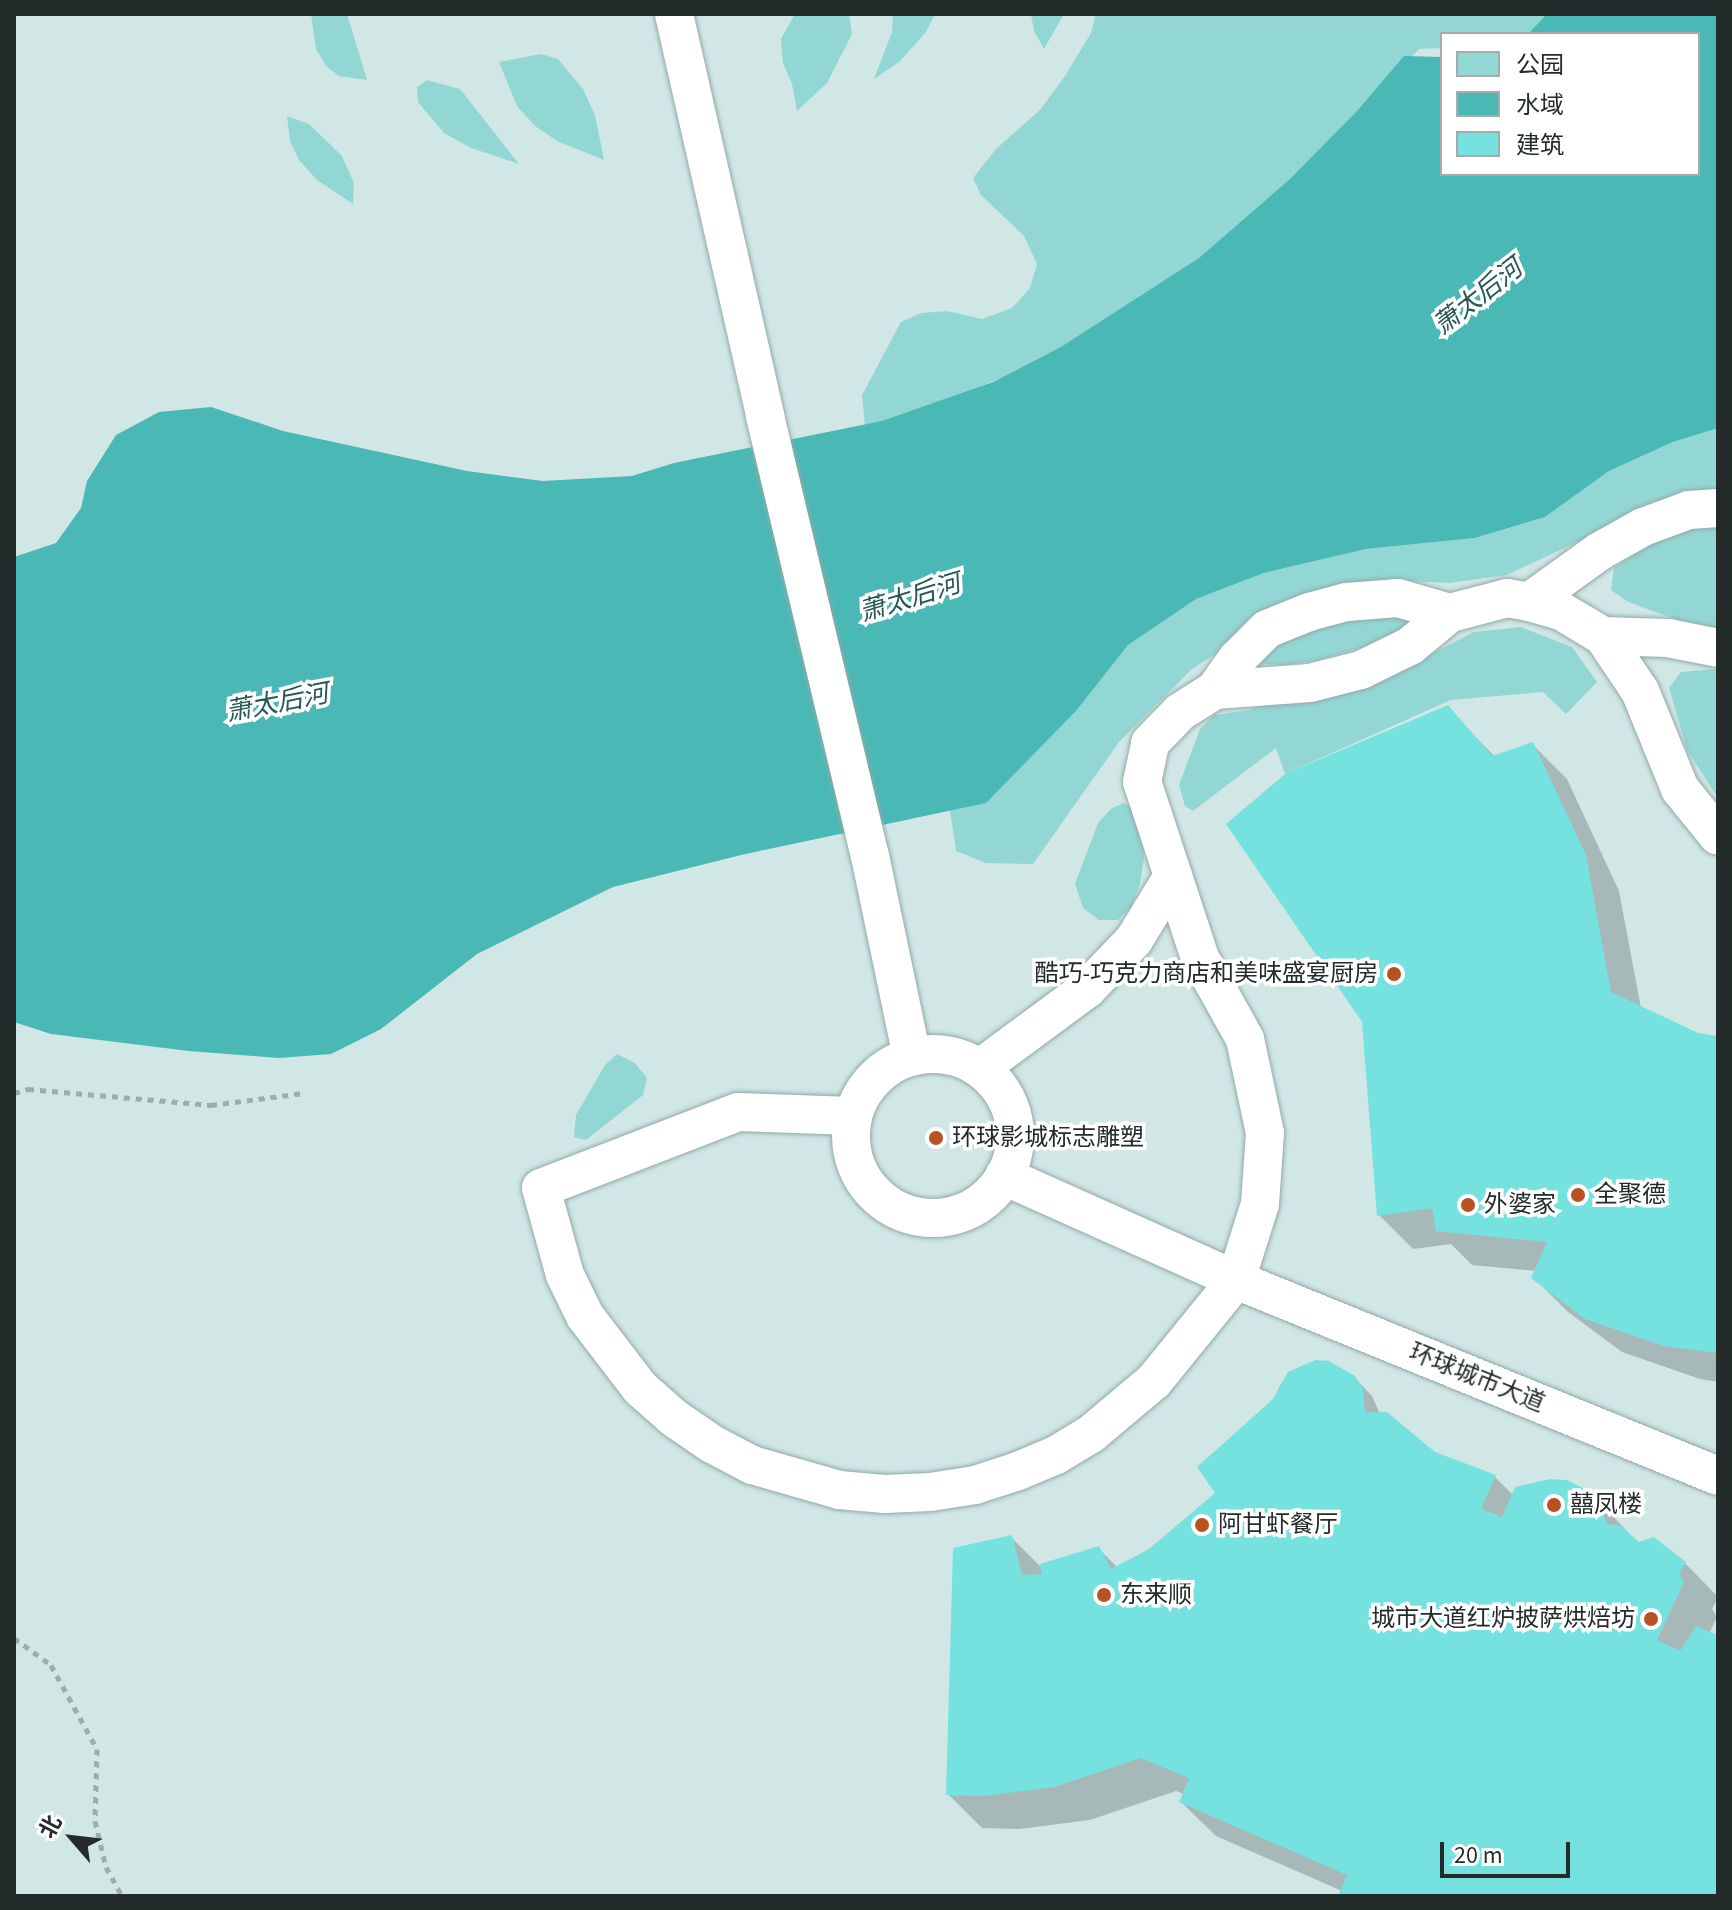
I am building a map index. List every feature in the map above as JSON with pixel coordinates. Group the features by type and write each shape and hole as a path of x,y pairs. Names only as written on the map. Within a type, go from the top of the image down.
{"street":[{"path":"674,14 765,416 870,856 912,1057"},
{"path":"1529,602 1600,551 1643,527 1689,510 1718,508"},
{"path":"853,1116 738,1112 541,1188 565,1275 585,1316 611,1354 640,1388 674,1418 752,1465 839,1490 885,1494 930,1492 975,1485 1018,1471 1056,1455 1124,1409 1154,1381 1236,1280 1260,1204 1265,1133 1245,1039 1200,958 1142,782 1150,743 1180,712 1215,690 1237,659 1267,629 1309,612 1347,602 1398,598 1450,613"},
{"path":"1215,690 1310,683 1361,670 1410,646 1450,613 1507,598 1561,611 1603,636 1640,691 1680,789 1718,836"},
{"path":"1603,636 1668,638 1718,648"},
{"path":"980,1068 1087,989 1134,940 1173,876"},
{"path":"931,1053 957,1057 980,1068 1000,1087 1012,1110 1016,1137 1004,1176 996,1188 975,1206 950,1217 922,1218 896,1210 873,1194 858,1170 851,1144 853,1116 864,1091 882,1072 912,1057 931,1053"},
{"name":"环球城市大道","path":"1004,1176 1236,1280 1718,1476"}],"path":[{"path":"14,1093 28,1089 211,1105 303,1093"},
{"path":"14,1638 51,1665 97,1749 95,1821 106,1867 122,1896"}],"green space":[{"path":"311,14 347,14 367,80 339,76 326,66 316,49"},
{"path":"795,14 849,14 852,34 827,83 797,111 792,84 783,63 781,39"},
{"path":"893,14 935,14 926,32 899,62 874,79 892,32"},
{"path":"1031,14 1064,14 1044,49 1034,31"},
{"path":"1096,14 1555,14 1540,32 1440,32 1440,48 1419,49 1241,235 1046,359 938,404 865,427 862,395 901,322 921,313 947,311 982,319 1012,308 1030,288 1037,264 1024,236 981,195 973,178 996,149 1040,110 1091,33"},
{"path":"541,54 558,59 583,89 595,115 604,160 557,141 535,126 517,106 499,62"},
{"path":"427,80 460,89 519,164 471,148 444,133 418,102 417,87"},
{"path":"287,116 309,124 342,156 354,183 353,204 317,180 299,160 290,141"},
{"path":"1718,428 1718,491 1618,523 1507,575 1450,583 1385,580 1329,589 1269,607 1232,643 1192,669 1119,742 1033,864 986,863 956,851 950,810 986,802 1076,711 1128,644 1196,599 1264,573 1366,549 1475,538 1545,517 1609,471 1673,442"},
{"path":"1718,523 1718,629 1681,621 1628,602 1611,590 1614,568 1668,532"},
{"path":"1375,614 1408,618 1414,623 1395,638 1318,660 1285,665 1264,664 1258,660 1261,652 1309,627"},
{"path":"1521,627 1572,647 1597,682 1566,714 1543,692 1451,700 1285,774 1276,748 1193,811 1185,806 1179,785 1200,729 1214,715 1244,711 1402,669 1474,632"},
{"path":"1718,669 1718,798 1687,750 1669,688 1681,672"},
{"path":"1124,803 1140,814 1144,858 1140,884 1131,907 1118,920 1099,920 1083,908 1075,884 1098,823 1112,808"},
{"path":"617,1054 635,1063 647,1078 643,1095 586,1140 574,1137 576,1115 605,1065"}],"water":[{"name":"萧太后河","path":"1547,14 1718,14 1718,428 1673,442 1609,471 1545,517 1475,538 1366,549 1264,573 1196,599 1128,645 1076,711 986,803 741,855 613,887 477,954 381,1029 331,1054 279,1058 189,1051 51,1034 14,1022 14,557 56,543 81,508 87,481 116,435 159,412 211,407 283,431 467,471 543,481 632,476 674,463 882,421 993,382 1061,347 1199,258 1290,179 1358,110 1404,56 1440,57 1440,176 1700,176 1700,32 1530,32"}],"building":[{"path":"1448,705 1492,756 1533,742 1586,855 1611,992 1698,1033 1718,1036 1718,1353 1664,1346 1585,1319 1531,1278 1547,1242 1436,1231 1432,1208 1377,1216 1362,1022 1226,824 1285,774"},
{"path":"1315,1360 1329,1361 1355,1376 1363,1389 1365,1412 1387,1412 1435,1452 1496,1475 1481,1509 1502,1517 1515,1487 1550,1479 1567,1480 1596,1495 1607,1524 1621,1526 1639,1542 1654,1537 1686,1562 1679,1573 1684,1582 1657,1640 1680,1651 1696,1626 1718,1635 1718,1896 1338,1896 1347,1875 1179,1802 1189,1778 1140,1758 1055,1787 983,1796 946,1795 953,1548 1012,1535 1022,1575 1042,1574 1040,1564 1099,1546 1111,1569 1149,1549 1215,1493 1197,1467 1273,1399 1288,1372"}],"place":[{"name":"酷巧-巧克力商店和美味盛宴厨房","path":"1394,974"},
{"name":"环球影城标志雕塑","path":"936,1138"},
{"name":"全聚德","path":"1578,1195"},
{"name":"外婆家","path":"1468,1205"},
{"name":"囍凤楼","path":"1554,1505"},
{"name":"阿甘虾餐厅","path":"1202,1525"},
{"name":"东来顺","path":"1104,1595"},
{"name":"城市大道红炉披萨烘焙坊","path":"1651,1619"}]}
